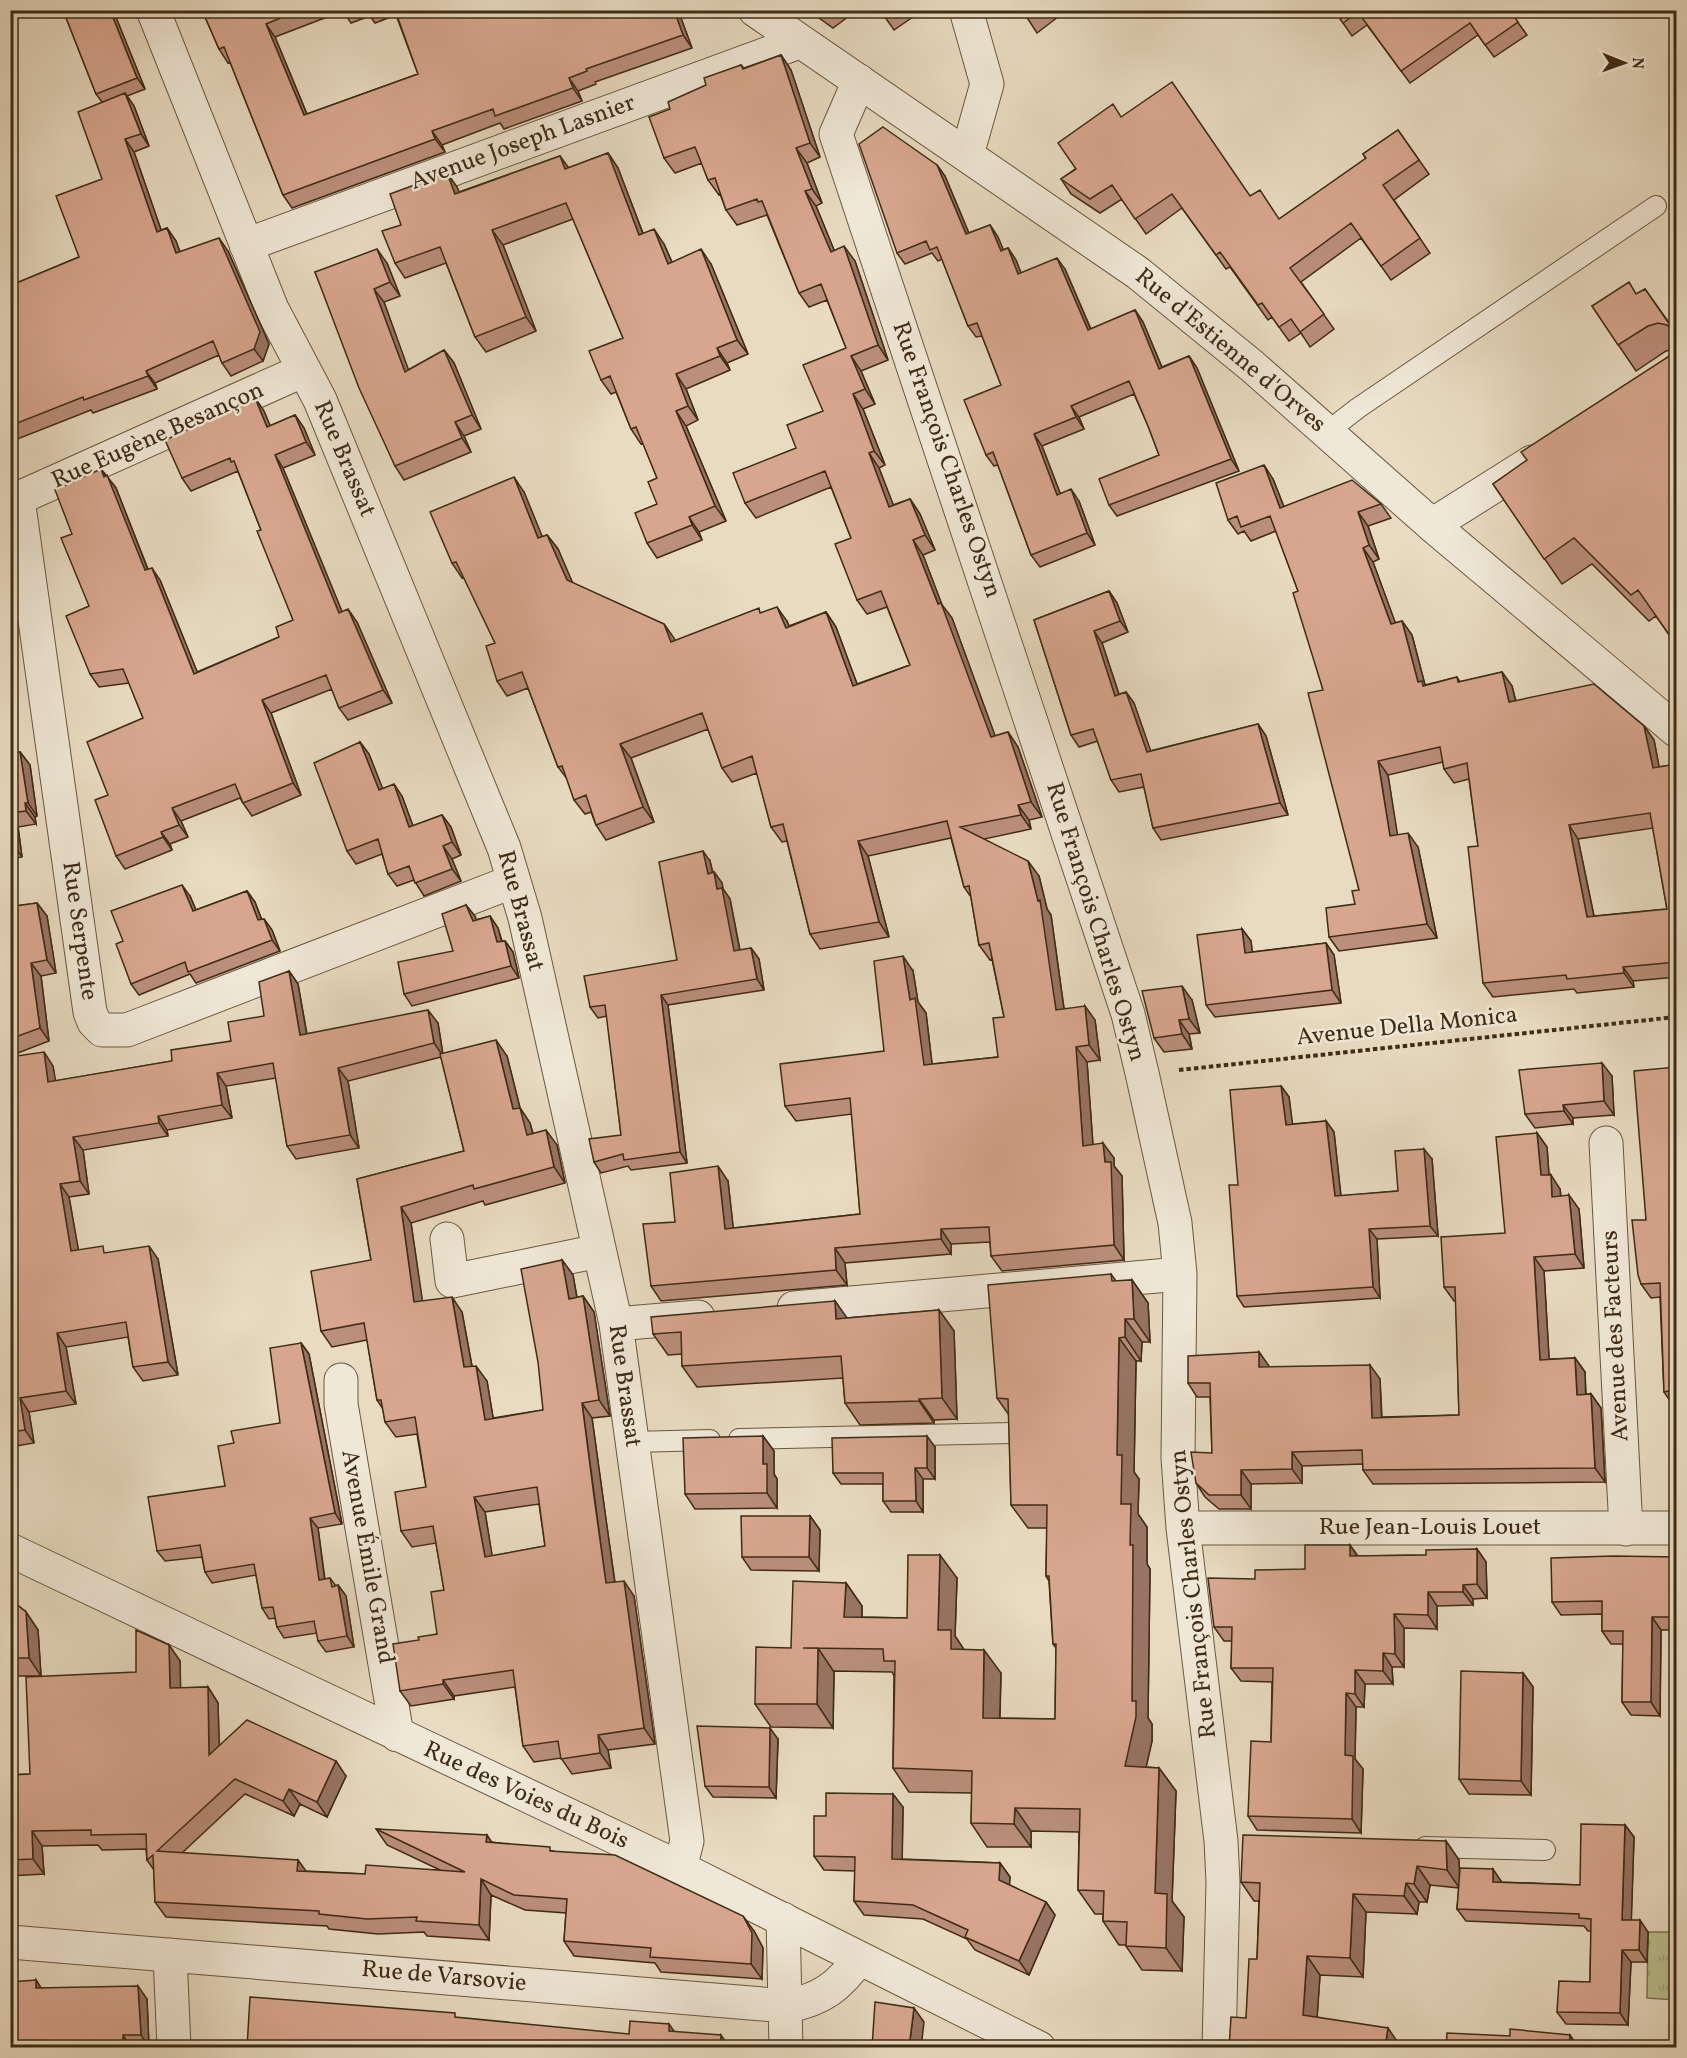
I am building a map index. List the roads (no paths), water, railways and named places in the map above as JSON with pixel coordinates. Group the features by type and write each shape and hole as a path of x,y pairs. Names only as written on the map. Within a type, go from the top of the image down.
{"street":[{"name":"Rue Brassat","path":"153,10 272,309 325,411 504,848 525,918 616,1324 687,1841 680,1868"},
{"name":"Rue d'Estienne d'Orves","path":"755,10 1138,273 1252,366 1432,525 1676,729"},
{"path":"966,10 987,84 967,155"},
{"name":"Avenue Joseph Lasnier","path":"246,245 799,42"},
{"name":"Rue François Charles Ostyn","path":"859,81 836,134 1128,1014 1175,1223 1180,1274 1178,1458 1183,1527 1231,1842 1220,2048"},
{"name":"Rue Eugène Besançon","path":"14,501 304,370"},
{"path":"1432,525 1562,443"},
{"name":"Rue Serpente","path":"14,501 90,1012 94,1022 102,1030 127,1030 514,881"},
{"name":"Avenue des Facteurs","path":"1606,1143 1626,1528"},
{"path":"447,1239 452,1281 599,1251"},
{"path":"768,1311 1180,1274"},
{"path":"616,1324 733,1314"},
{"name":"Avenue Émile Grand","path":"341,1380 341,1404 397,1735"},
{"name":"Rue Jean-Louis Louet","path":"1183,1527 1677,1528"},
{"name":"Rue des Voies du Bois","path":"10,1550 680,1868 1039,2048"},
{"path":"783,1919 787,2006 786,2048"},
{"name":"Rue de Varsovie","path":"10,1942 787,2006 806,2002 832,1991 859,1958"},
{"path":"170,1955 174,2048"}],"lane":[{"path":"1328,432 1358,408 1656,206"},
{"path":"632,1442 1012,1432"},
{"path":"1404,1846 1545,1850"}]}
